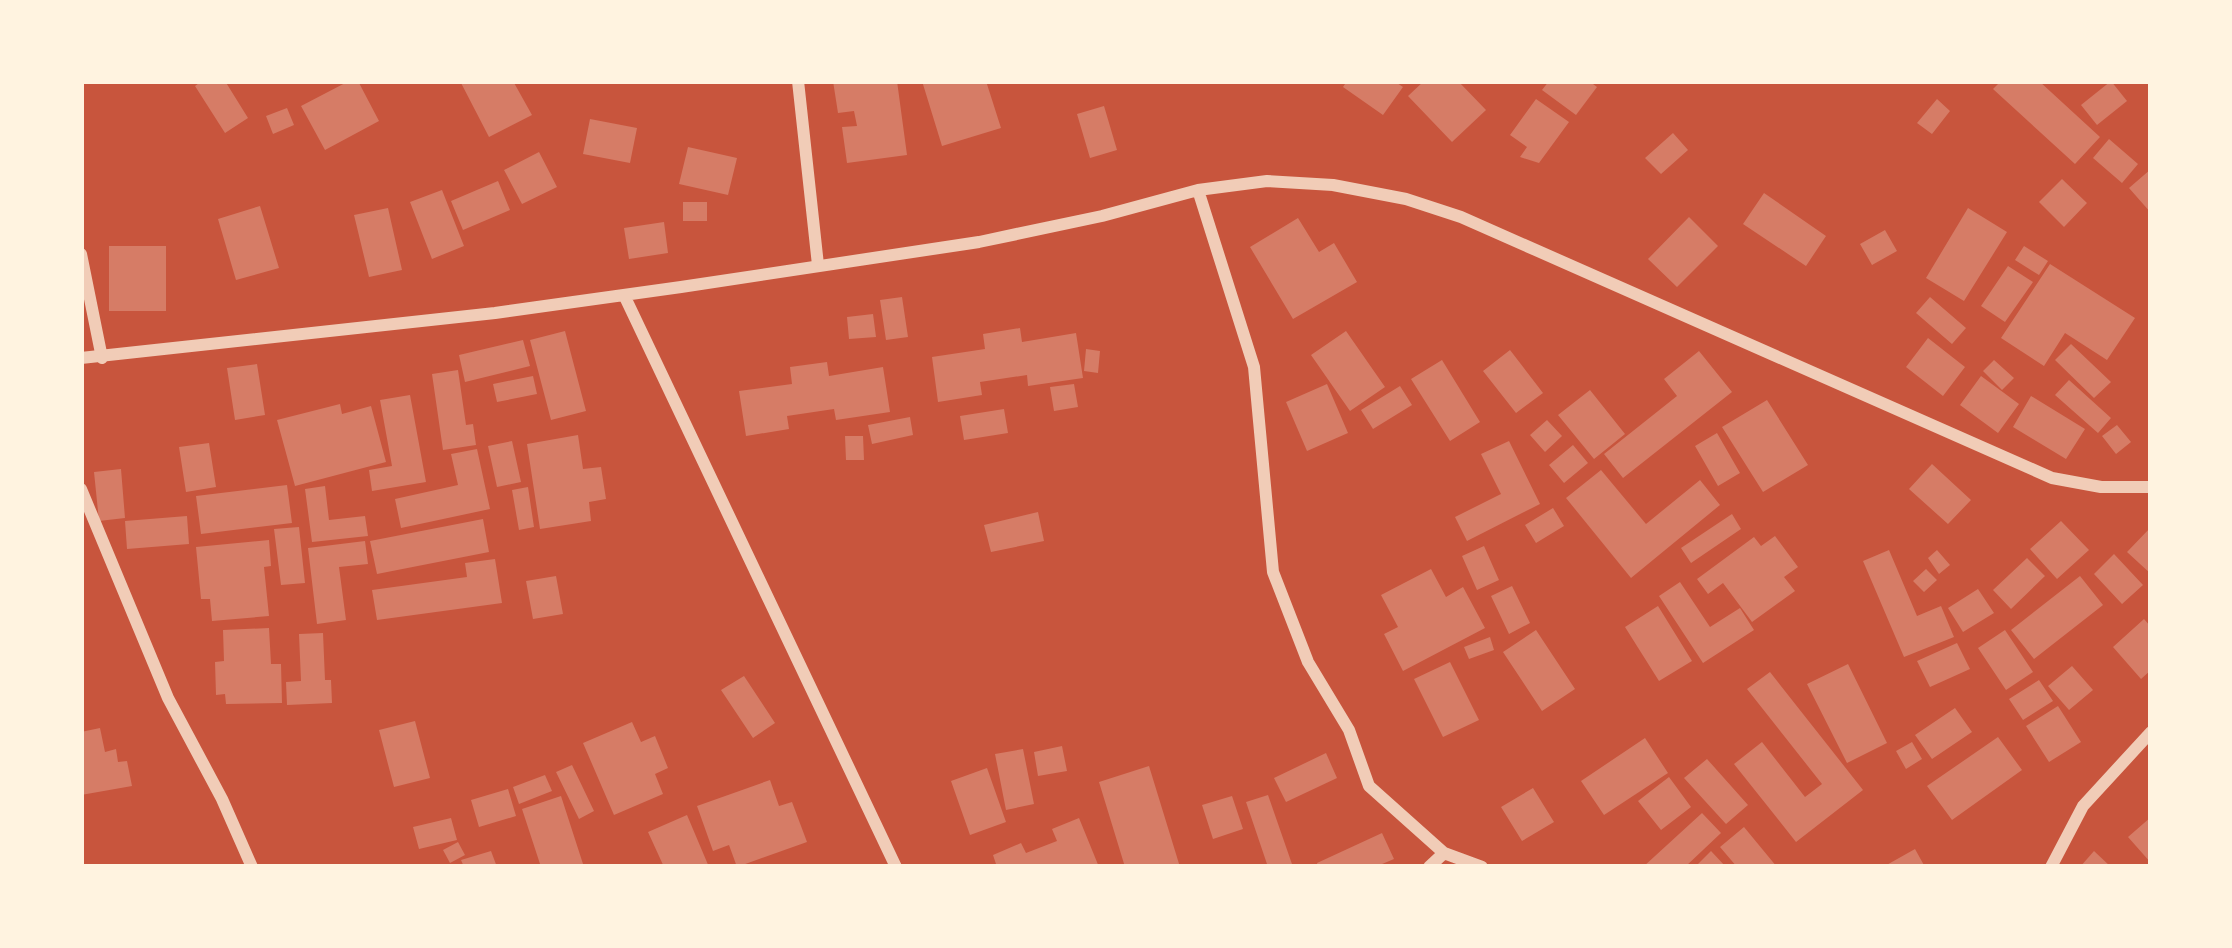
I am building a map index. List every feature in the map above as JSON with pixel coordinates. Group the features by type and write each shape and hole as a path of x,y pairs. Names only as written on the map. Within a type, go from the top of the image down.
{"street":[{"path":"798,81 818,265"},
{"path":"81,358 624,295 979,242 1198,190 1267,181 1334,185 1406,199 1461,217 2051,478 2102,487 2151,487"},
{"path":"1198,190 1254,368 1273,572 1308,662 1349,730 1369,786 1444,854 1482,867"},
{"path":"81,254 102,358"},
{"path":"624,295 896,867"},
{"path":"81,488 168,698 252,867"},
{"path":"2051,867 2083,806 2151,732"},
{"path":"1429,867 1444,854"}],"building":[{"path":"202,81 225,81 248,118 225,133 195,86"},
{"path":"349,81 358,81 379,121 325,150 301,106"},
{"path":"460,81 513,81 532,115 489,137"},
{"path":"833,81 897,81 907,155 847,163 842,127 857,126 854,111 838,113"},
{"path":"922,81 986,81 1001,128 942,146"},
{"path":"1347,81 1394,81 1403,87 1383,115 1343,87"},
{"path":"1424,81 1458,81 1486,110 1452,142 1408,96"},
{"path":"1549,81 1589,81 1597,87 1576,115 1542,90"},
{"path":"2001,81 2039,81 2100,137 2075,164 1993,89"},
{"path":"2111,81 2127,101 2097,125 2081,105"},
{"path":"1536,99 1569,122 1539,163 1520,157 1527,147 1510,135"},
{"path":"1937,99 1950,111 1932,134 1917,123"},
{"path":"1104,106 1117,150 1090,158 1077,114"},
{"path":"287,108 294,125 273,134 266,116"},
{"path":"590,119 637,128 630,163 583,154"},
{"path":"1673,133 1688,150 1661,174 1645,158"},
{"path":"2109,139 2138,164 2122,183 2093,158"},
{"path":"688,147 737,158 728,195 679,184"},
{"path":"539,152 557,187 522,204 504,170"},
{"path":"2151,169 2151,213 2129,188"},
{"path":"2062,179 2087,203 2064,227 2039,202"},
{"path":"498,181 510,210 463,230 451,201"},
{"path":"442,190 464,246 432,259 410,202"},
{"path":"1764,193 1826,236 1806,266 1743,224"},
{"path":"683,202 707,202 707,221 683,221"},
{"path":"260,206 279,268 236,280 218,219"},
{"path":"388,208 402,270 369,277 354,215"},
{"path":"1968,208 2007,232 1964,301 1926,278"},
{"path":"1689,217 1718,246 1677,287 1648,259"},
{"path":"1298,218 1319,252 1334,243 1357,282 1293,319 1250,247"},
{"path":"664,222 668,253 629,259 624,228"},
{"path":"1885,230 1897,251 1872,265 1860,244"},
{"path":"109,246 166,246 166,311 109,311"},
{"path":"2024,246 2048,261 2039,275 2015,260"},
{"path":"2050,264 2135,318 2107,360 2065,333 2044,366 2001,338"},
{"path":"2008,266 2033,282 2005,322 1981,306"},
{"path":"902,297 908,337 886,340 880,300"},
{"path":"1930,297 1966,328 1952,344 1916,313"},
{"path":"873,314 876,337 849,339 847,317"},
{"path":"1020,328 1022,342 1076,333 1083,378 1028,386 1027,375 980,382 982,395 938,402 932,357 985,349 983,334"},
{"path":"565,331 586,411 551,420 530,340"},
{"path":"1346,331 1385,387 1350,411 1311,355"},
{"path":"1928,338 1965,367 1943,396 1906,367"},
{"path":"523,340 530,366 465,382 459,355"},
{"path":"2071,344 2111,382 2094,398 2055,360"},
{"path":"1086,349 1100,351 1098,373 1084,371"},
{"path":"1510,350 1543,393 1516,413 1483,371"},
{"path":"1699,351 1732,392 1623,478 1604,454 1677,396 1664,379"},
{"path":"1442,360 1480,422 1450,441 1411,379"},
{"path":"1994,360 2014,378 2002,390 1983,371"},
{"path":"827,362 829,376 883,367 890,412 836,420 834,409 787,416 789,429 746,436 739,391 792,384 790,367"},
{"path":"257,364 265,415 235,420 227,368"},
{"path":"458,370 466,425 473,424 476,445 443,450 432,374"},
{"path":"533,376 537,394 497,402 493,384"},
{"path":"1981,376 2019,404 1998,433 1960,405"},
{"path":"2069,380 2111,418 2098,433 2055,395"},
{"path":"1074,384 1078,407 1054,411 1050,387"},
{"path":"1327,384 1348,433 1307,451 1286,402"},
{"path":"1400,386 1412,405 1373,429 1361,410"},
{"path":"1590,390 1625,434 1594,459 1558,415"},
{"path":"410,395 426,482 372,491 369,470 392,466 380,400"},
{"path":"2031,396 2085,429 2066,459 2013,427"},
{"path":"1767,400 1808,465 1763,492 1722,427"},
{"path":"340,404 342,414 371,406 386,462 295,486 277,420"},
{"path":"1004,409 1008,433 964,440 960,416"},
{"path":"910,417 913,435 872,444 868,425"},
{"path":"1547,420 1562,436 1545,452 1530,435"},
{"path":"2117,425 2131,442 2116,454 2102,436"},
{"path":"1717,433 1740,473 1718,486 1695,446"},
{"path":"578,435 583,469 601,467 606,499 589,502 591,521 540,529 527,444"},
{"path":"845,436 863,436 864,460 846,460"},
{"path":"512,441 521,482 497,487 488,446"},
{"path":"1509,441 1540,504 1467,541 1455,517 1501,494 1481,454"},
{"path":"209,443 216,487 186,492 179,447"},
{"path":"1573,445 1588,463 1564,483 1549,465"},
{"path":"477,449 490,509 401,528 395,499 458,485 451,454"},
{"path":"1932,464 1971,500 1948,524 1909,489"},
{"path":"121,469 125,518 99,521 94,472"},
{"path":"1601,470 1646,524 1700,480 1720,505 1631,578 1566,498"},
{"path":"287,485 292,523 201,534 196,496"},
{"path":"325,486 329,520 365,516 368,536 312,542 305,489"},
{"path":"528,487 534,527 519,530 512,490"},
{"path":"1553,508 1564,526 1536,543 1525,525"},
{"path":"1038,512 1044,541 991,552 984,525"},
{"path":"1732,514 1741,529 1691,563 1681,548"},
{"path":"187,516 189,544 127,549 125,521"},
{"path":"483,519 489,552 377,574 370,541"},
{"path":"2061,521 2089,550 2057,579 2030,549"},
{"path":"299,527 305,583 281,585 274,529"},
{"path":"2151,527 2151,574 2127,552"},
{"path":"1775,536 1798,567 1784,577 1795,591 1752,622 1723,583 1708,594 1697,579 1754,537 1761,546"},
{"path":"269,540 271,566 264,567 269,616 212,621 210,599 201,599 196,547"},
{"path":"365,541 368,564 339,567 346,620 317,624 308,548"},
{"path":"1484,546 1499,580 1477,590 1462,556"},
{"path":"1889,550 1917,616 1941,606 1954,637 1904,657 1863,561"},
{"path":"1937,550 1950,565 1939,574 1928,558"},
{"path":"2114,554 2143,585 2122,604 2094,574"},
{"path":"2027,558 2045,576 2011,609 1993,590"},
{"path":"495,559 502,603 377,620 372,590 467,577 465,563"},
{"path":"1431,569 1446,597 1463,587 1485,628 1403,671 1384,634 1398,627 1381,595"},
{"path":"1926,569 1937,580 1924,592 1913,581"},
{"path":"556,576 563,614 533,619 526,581"},
{"path":"2080,576 2103,605 2034,659 2011,630"},
{"path":"1680,582 1710,627 1740,608 1754,630 1703,663 1659,596"},
{"path":"1512,586 1530,623 1509,634 1491,596"},
{"path":"1978,589 1994,613 1963,632 1948,608"},
{"path":"1658,606 1692,661 1659,681 1625,627"},
{"path":"2144,619 2151,627 2151,670 2141,679 2113,647"},
{"path":"269,628 271,664 281,664 282,703 226,704 225,694 216,695 215,662 224,661 223,630"},
{"path":"1536,630 1575,689 1542,711 1503,652"},
{"path":"2005,630 2033,672 2006,690 1978,648"},
{"path":"323,633 325,680 331,680 332,703 287,705 286,682 301,681 299,634"},
{"path":"1490,637 1494,650 1469,659 1464,647"},
{"path":"1957,643 1970,669 1930,687 1917,661"},
{"path":"1450,662 1479,720 1443,737 1414,679"},
{"path":"1848,664 1887,743 1847,763 1807,684"},
{"path":"2072,666 2093,690 2069,710 2048,686"},
{"path":"1770,672 1863,790 1796,842 1734,764 1762,742 1805,797 1822,784 1747,689"},
{"path":"744,676 775,723 753,738 721,690"},
{"path":"2039,680 2053,701 2023,720 2009,699"},
{"path":"2058,706 2081,742 2049,762 2026,726"},
{"path":"1955,708 1972,732 1932,759 1915,735"},
{"path":"415,721 430,778 394,787 379,730"},
{"path":"632,722 641,742 655,736 668,768 655,774 663,794 614,815 583,743"},
{"path":"100,728 105,752 116,749 118,762 127,761 132,786 81,795 81,732"},
{"path":"1998,737 2022,770 1952,820 1927,786"},
{"path":"1645,738 1668,773 1604,815 1581,781"},
{"path":"1912,742 1922,759 1906,769 1896,751"},
{"path":"1062,746 1067,771 1038,776 1034,752"},
{"path":"1023,749 1034,804 1006,810 995,754"},
{"path":"1326,753 1337,778 1286,802 1274,778"},
{"path":"1707,759 1748,805 1726,824 1684,778"},
{"path":"572,765 594,811 579,819 556,772"},
{"path":"1149,766 1180,867 1125,867 1099,782"},
{"path":"987,768 1006,822 970,835 951,781"},
{"path":"545,775 552,791 519,804 513,787"},
{"path":"1669,777 1691,807 1661,830 1638,801"},
{"path":"770,780 779,806 792,802 807,842 737,867 729,845 713,851 697,806"},
{"path":"1533,788 1554,822 1522,841 1501,807"},
{"path":"508,789 516,816 479,827 471,800"},
{"path":"1268,795 1293,867 1268,867 1246,802"},
{"path":"561,796 584,867 541,867 522,809"},
{"path":"1232,796 1243,829 1213,839 1202,805"},
{"path":"1702,813 1721,833 1685,867 1643,867"},
{"path":"687,815 709,867 664,867 648,832"},
{"path":"2151,817 2151,863 2128,837"},
{"path":"451,818 457,840 419,849 413,827"},
{"path":"1079,818 1099,867 997,867 993,855 1021,843 1026,853 1057,841 1052,829"},
{"path":"1744,827 1777,867 1737,867 1720,847"},
{"path":"1382,833 1394,859 1375,867 1318,867 1317,863"},
{"path":"458,842 465,855 450,863 443,850"},
{"path":"1915,849 1925,867 1883,867"},
{"path":"491,851 497,867 464,867 461,860"},
{"path":"1711,851 1726,867 1695,867"},
{"path":"2094,851 2111,867 2080,867"}]}
